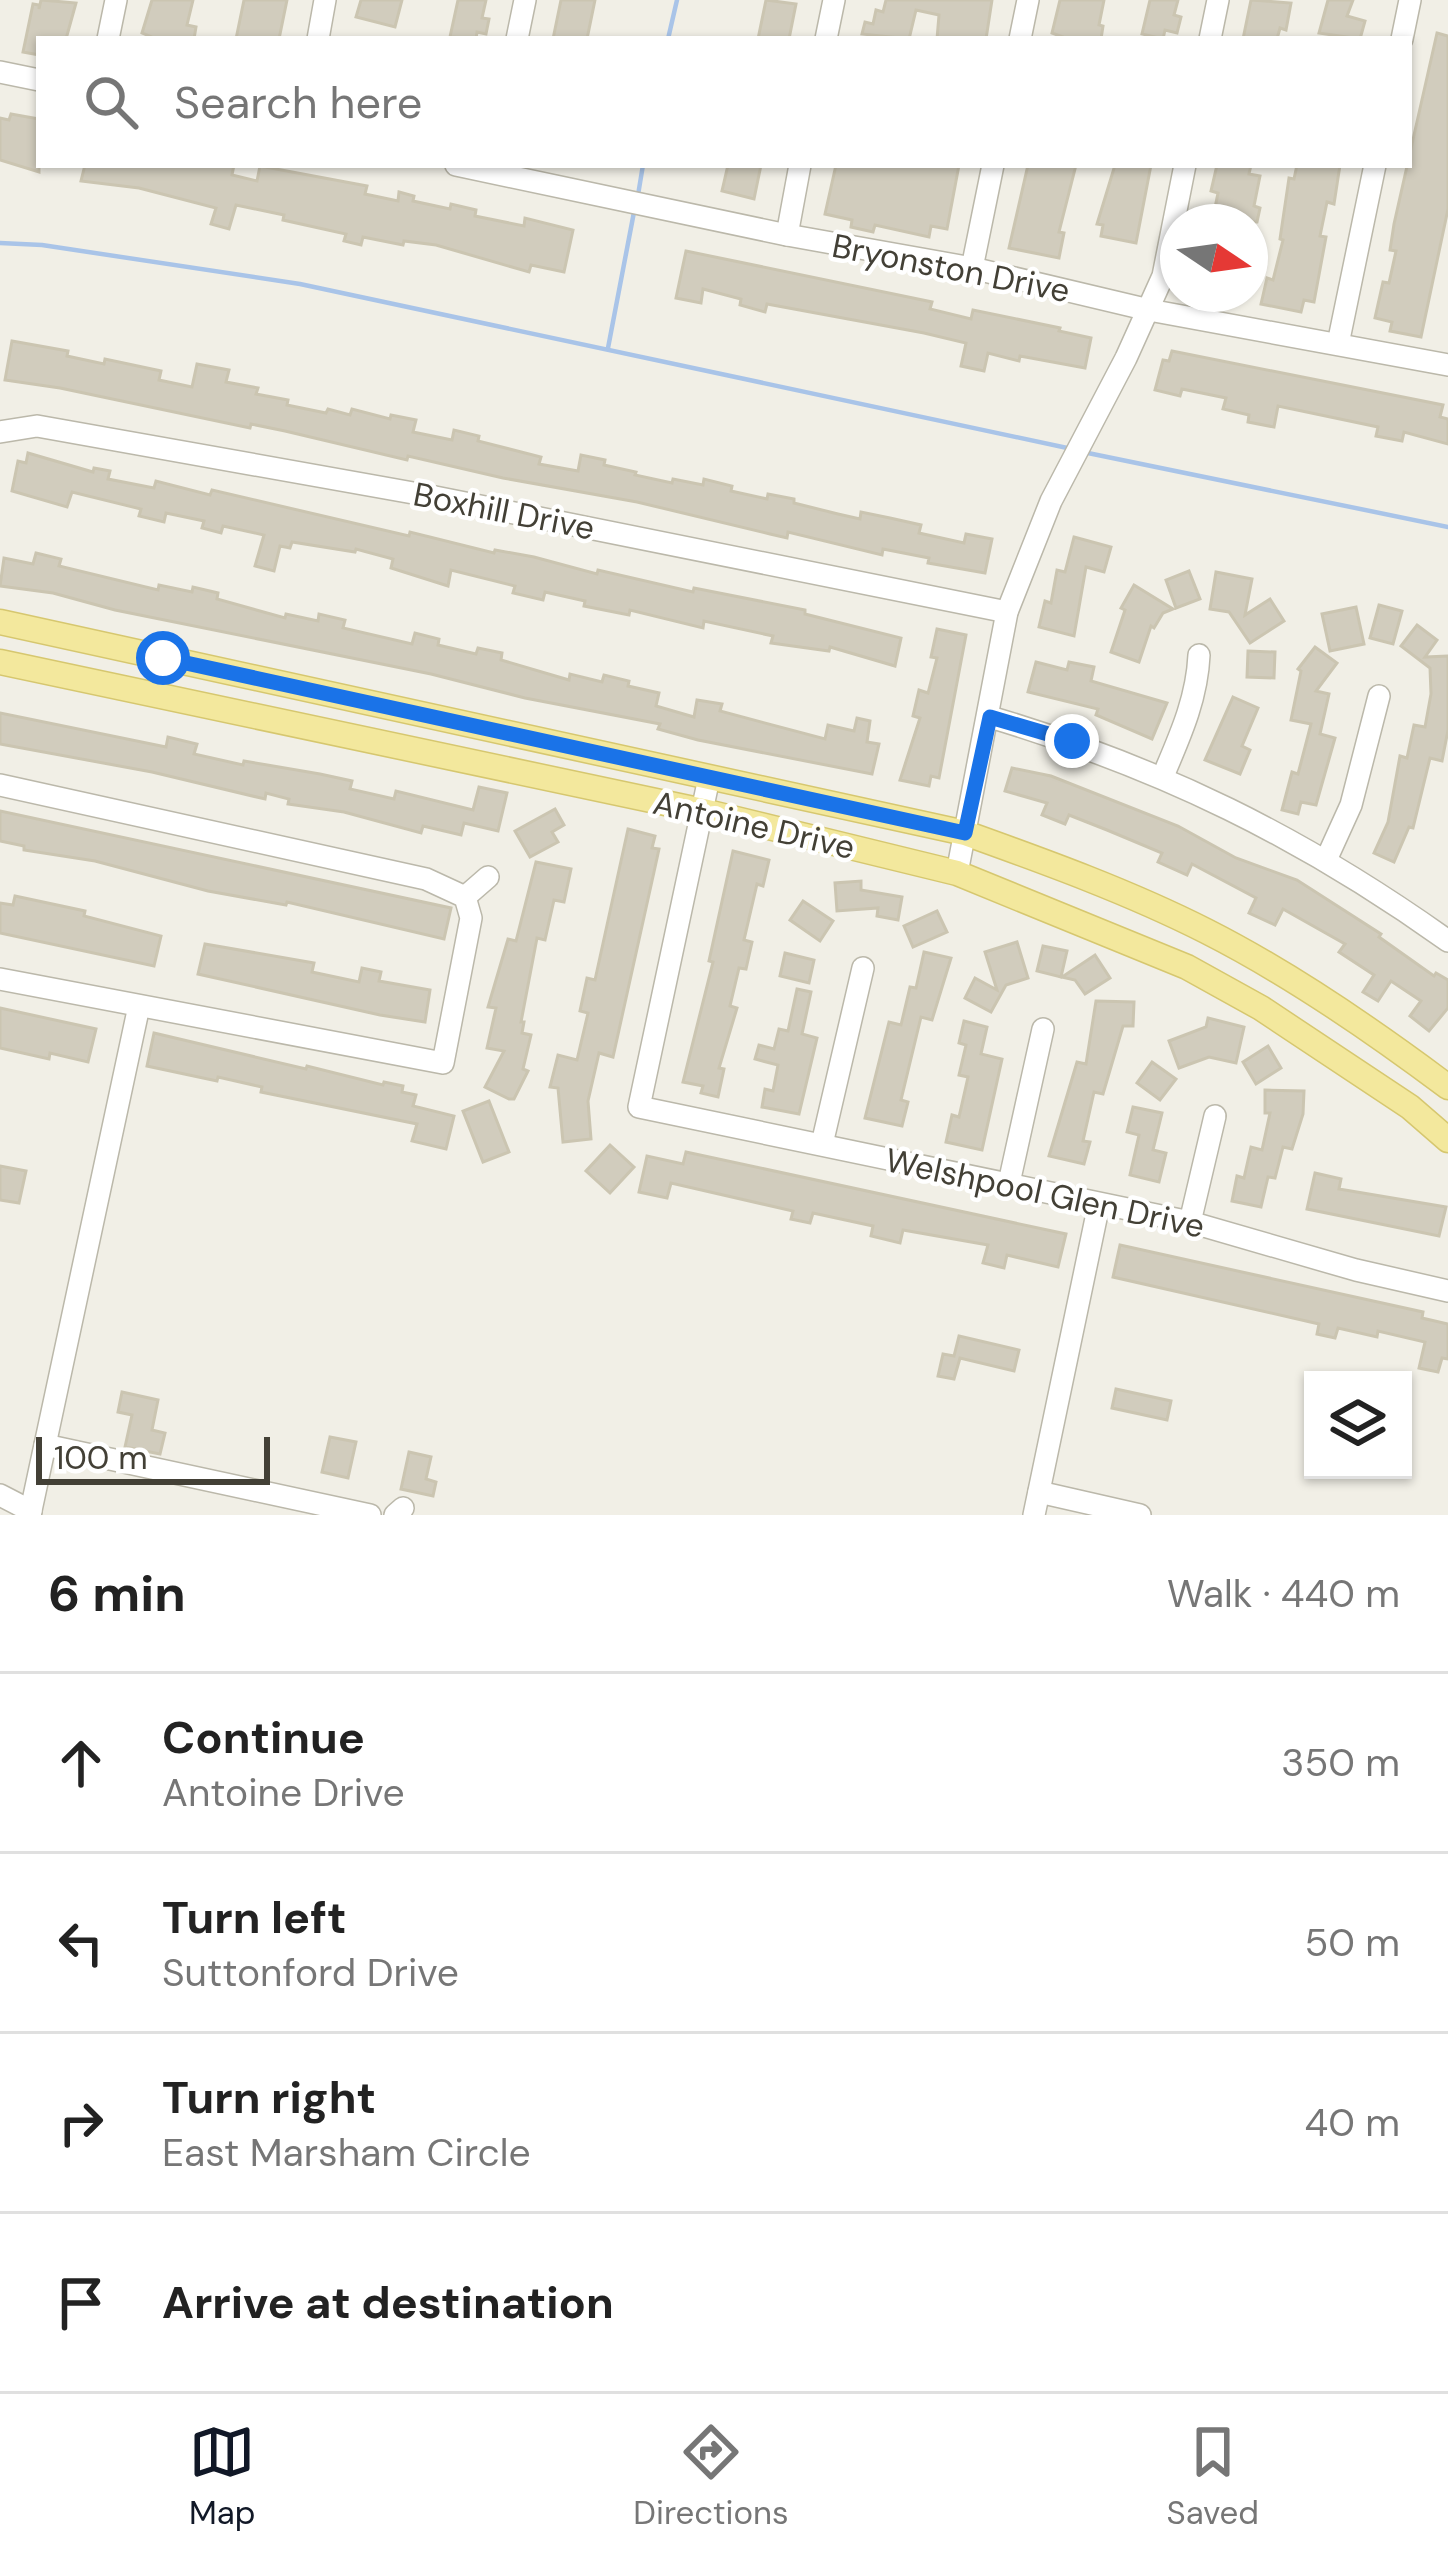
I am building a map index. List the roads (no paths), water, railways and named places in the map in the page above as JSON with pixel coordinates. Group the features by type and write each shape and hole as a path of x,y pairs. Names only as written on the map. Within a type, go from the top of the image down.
{"main road":[{"name":"Antoine Drive","path":"0,622 965,833 1207,931 1283,975 1448,1087"},
{"path":"154,696 163,658"},
{"name":"Antoine Drive","path":"0,662 703,812 957,873 1187,967 1262,1009 1410,1107 1448,1140"},
{"path":"423,751 430,715"},
{"path":"1262,1009 1283,975"}],"street":[{"path":"109,36 116,0"},
{"path":"318,36 325,0"},
{"path":"518,36 525,0"},
{"path":"827,36 834,0"},
{"path":"1021,36 1028,0"},
{"path":"1211,36 1218,0"},
{"path":"1403,36 1410,0"},
{"path":"0,72 36,79"},
{"name":"Bryonston Drive","path":"491,168 624,201 972,268 1149,310 1448,365"},
{"path":"787,235 799,168"},
{"path":"972,268 992,168"},
{"path":"957,873 1007,612 1051,501 1163,276 1184,168"},
{"path":"1338,344 1375,168"},
{"name":"Boxhill Drive","path":"0,432 38,426 406,492 1007,612"},
{"path":"1163,776 1193,700 1199,655"},
{"path":"1326,860 1351,805 1379,696"},
{"path":"990,717 1072,741 1163,776 1326,860 1448,941"},
{"path":"703,812 709,778"},
{"path":"0,785 442,884 465,897 471,918 442,1064 0,979"},
{"name":"Welshpool Glen Drive","path":"703,812 639,1107 1190,1222 1448,1292"},
{"path":"465,897 488,877"},
{"path":"822,1144 863,968"},
{"path":"0,1495 31,1513 139,1006"},
{"path":"1009,1184 1043,1029"},
{"path":"1190,1222 1215,1116"},
{"path":"1099,1204 1037,1504 1140,1515"},
{"path":"45,1445 370,1515"}],"waterway":[{"path":"669,36 677,0"},
{"path":"638,195 642,168"},
{"path":"608,348 634,212"},
{"path":"0,243 42,245 300,284 1072,449"},
{"path":"1083,452 1448,527"}]}
